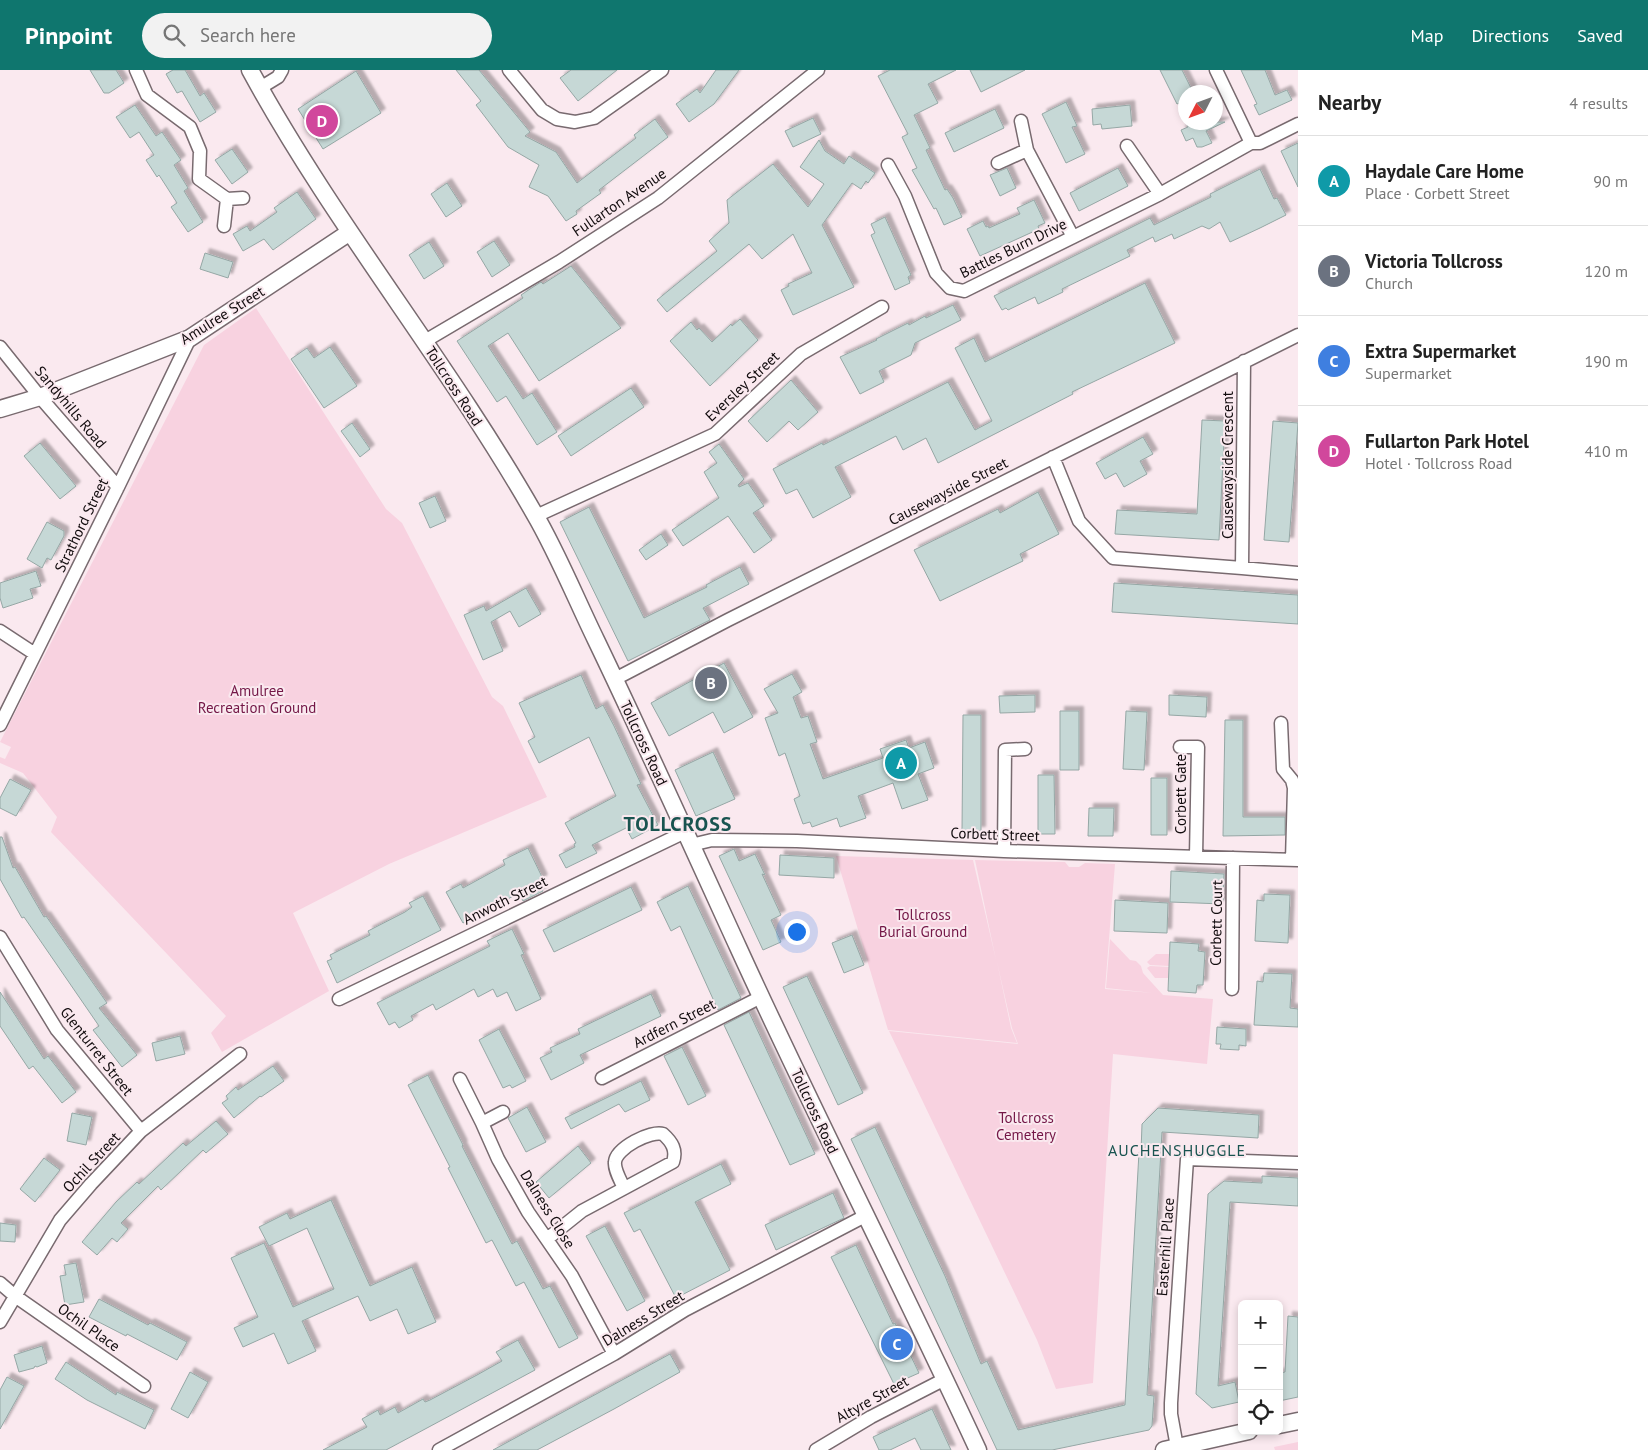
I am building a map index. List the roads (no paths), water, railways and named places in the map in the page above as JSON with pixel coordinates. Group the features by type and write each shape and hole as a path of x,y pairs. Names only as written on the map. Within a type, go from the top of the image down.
{"street":[{"path":"136,70 147,95 190,127 200,151 199,179 227,199 243,198"},
{"name":"Tollcross Road","path":"250,70 350,232 425,341 536,516 615,679 761,997 978,1450"},
{"path":"260,88 278,77 282,70"},
{"path":"509,70 542,110 556,119 575,122 594,118 662,70"},
{"name":"Fullarton Avenue","path":"425,341 559,262 658,198 818,70"},
{"path":"1216,70 1251,143"},
{"path":"1021,121 1027,150 1073,237"},
{"name":"Battles Burn Drive","path":"888,165 905,196 936,273 950,288 964,291 1160,194 1251,143 1260,143 1298,124"},
{"path":"1127,146 1160,194"},
{"path":"998,163 1027,150"},
{"path":"224,226 227,199"},
{"name":"Amulree Street","path":"0,409 40,397 190,338 350,232"},
{"name":"Eversley Street","path":"536,516 714,434 801,354 882,307"},
{"name":"Causewayside Street","path":"615,679 728,620 1298,335"},
{"name":"Strathord Street","path":"0,725 190,338"},
{"name":"Sandyhills Road","path":"0,347 40,397 118,487"},
{"name":"Causewayside Crescent","path":"1242,568 1244,361"},
{"path":"1053,457 1079,521 1113,558 1298,573"},
{"path":"0,631 35,654"},
{"path":"1281,723 1283,769 1292,780 1294,788 1295,860"},
{"name":"Corbett Gate","path":"1180,747 1198,747 1196,857"},
{"path":"1004,851 1005,750 1025,749"},
{"name":"Corbett Street","path":"688,838 1004,851 1295,860"},
{"name":"Anwoth Street","path":"339,999 688,838"},
{"name":"Corbett Court","path":"1232,988 1233,858"},
{"name":"Glenturret Street","path":"0,937 57,1030 141,1131"},
{"name":"Ardfern Street","path":"602,1078 761,997"},
{"name":"Ochil Street","path":"0,1322 60,1220 91,1184 141,1131 240,1054"},
{"name":"Dalness Close","path":"460,1079 498,1159 528,1212 572,1276 614,1354"},
{"path":"482,1123 503,1112"},
{"path":"547,1239 582,1211 673,1162 675,1156 674,1147 663,1134 655,1133 634,1142 622,1149 618,1154 615,1164 624,1188"},
{"name":"Easterhill Place","path":"1171,1449 1171,1403 1186,1159 1298,1163"},
{"name":"Dalness Street","path":"439,1450 614,1354 685,1310 865,1216"},
{"name":"Ochil Place","path":"0,1283 14,1296 144,1386"},
{"name":"Altyre Street","path":"816,1450 871,1417 945,1379"},
{"path":"1283,1424 1298,1421"},
{"path":"1171,1449 1238,1434"}],"place":[{"name":"Fullarton Park Hotel","path":"322,121"},
{"name":"Victoria Tollcross","path":"711,683"},
{"name":"Haydale Care Home","path":"901,763"},
{"name":"Extra Supermarket","path":"897,1344"}],"district":[{"name":"TOLLCROSS","path":"678,824"},
{"name":"AUCHENSHUGGLE","path":"1177,1150"}],"park label":[{"name":"Amulree Recreation Ground","path":"257,698"},
{"name":"Tollcross Burial Ground","path":"923,922"},
{"name":"Tollcross Cemetery","path":"1026,1126"}]}
